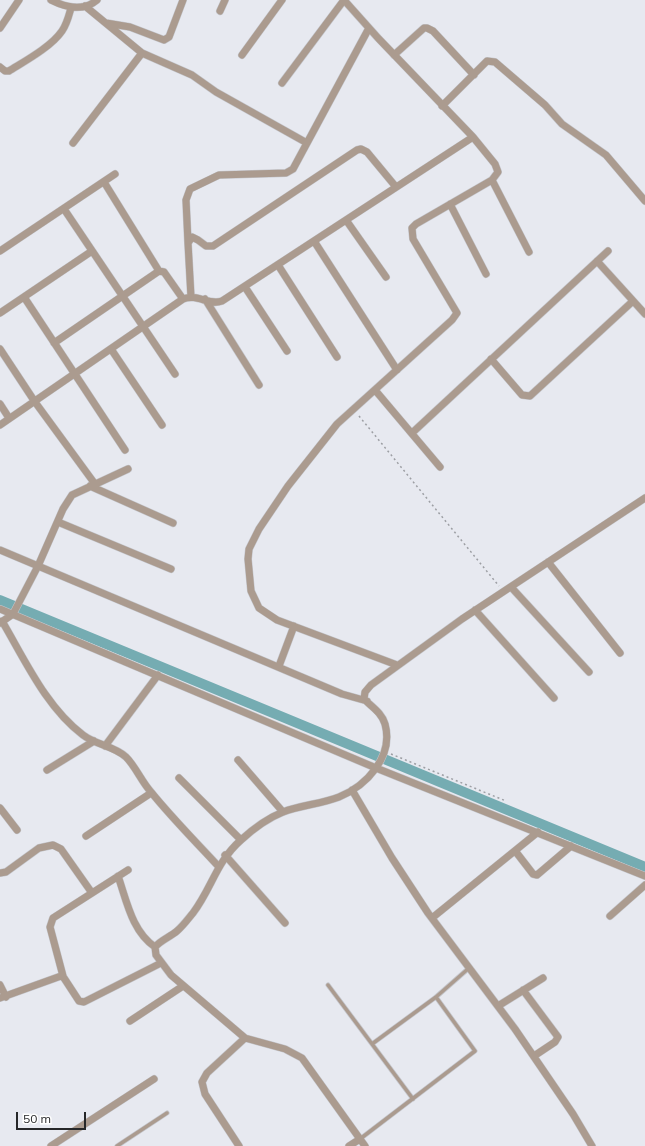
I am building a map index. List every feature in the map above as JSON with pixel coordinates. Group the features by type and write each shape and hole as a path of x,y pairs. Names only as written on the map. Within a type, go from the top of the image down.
{"street":[{"path":"0,28 19,0"},
{"path":"50,0 72,8 85,6 96,0"},
{"path":"104,22 130,27 164,40 169,37 183,0"},
{"path":"220,11 225,0"},
{"path":"242,55 282,0"},
{"path":"282,83 344,0 442,106 473,137 497,167 498,172 492,180 416,224 412,228 412,233 457,313 452,320 353,408 326,436 263,522 250,549 248,570 251,591 254,601 265,613 294,626 396,665"},
{"path":"85,6 142,53 192,75 216,92 307,143"},
{"path":"0,67 5,71 8,71 33,56 59,34 64,27 72,8"},
{"path":"191,297 186,200 190,189 219,175 253,175 289,172 296,165 369,28"},
{"path":"394,55 424,28 427,28 433,31 474,75"},
{"path":"73,143 142,53"},
{"path":"442,106 487,61 497,64 545,105 562,124 606,155 645,201"},
{"path":"0,425 183,299 191,297 218,302 245,287 473,137"},
{"path":"188,243 192,237 206,246 213,246 361,149 367,152 396,187"},
{"path":"0,251 115,174"},
{"path":"492,180 529,252"},
{"path":"104,182 159,271 164,272 183,299"},
{"path":"450,204 486,274"},
{"path":"64,208 142,327 175,374"},
{"path":"346,220 386,277"},
{"path":"314,241 397,370"},
{"path":"0,313 92,251"},
{"path":"412,433 608,251"},
{"path":"597,261 644,311"},
{"path":"278,265 337,357"},
{"path":"54,342 159,271"},
{"path":"245,287 287,351"},
{"path":"24,297 125,450"},
{"path":"205,299 259,384"},
{"path":"491,359 522,395 530,396 633,301"},
{"path":"0,349 92,485 173,523"},
{"path":"111,349 162,425"},
{"path":"375,390 440,467"},
{"path":"0,404 10,418"},
{"path":"128,469 72,495 15,612 1,622 47,696 69,722 82,734 127,758 151,793 219,867"},
{"path":"155,947 177,931 193,913 225,855 241,840 270,818 283,812 338,797 366,781 380,759 386,741 385,723 379,713 364,699 365,692 396,665 504,591 645,498"},
{"path":"58,522 171,568"},
{"path":"0,550 279,666 342,694 367,701"},
{"path":"548,562 620,653"},
{"path":"511,587 589,672"},
{"path":"0,609 15,612 158,675 380,759 538,832 645,876"},
{"path":"476,610 554,698"},
{"path":"279,666 294,626"},
{"path":"105,746 158,675"},
{"path":"47,770 94,741"},
{"path":"238,760 283,812"},
{"path":"179,778 241,840"},
{"path":"352,790 392,858 432,918 534,1056 573,1114 591,1146"},
{"path":"86,836 151,793"},
{"path":"0,808 17,830"},
{"path":"432,918 516,852 538,832"},
{"path":"0,873 6,872 39,848 53,845 61,849 92,893"},
{"path":"516,852 533,874 537,875 571,846"},
{"path":"225,855 285,923"},
{"path":"128,870 56,914 50,923 63,976 79,1001 84,1002 161,963"},
{"path":"118,876 136,926 144,938 155,947"},
{"path":"610,916 645,885"},
{"path":"155,947 154,951 161,963 183,986 244,1038 285,1049 302,1058 365,1146"},
{"path":"0,985 3,998 59,976 63,976"},
{"path":"498,1006 543,978"},
{"path":"130,1020 183,986"},
{"path":"523,990 558,1038 555,1042 534,1056"},
{"path":"239,1146 205,1094 202,1082 207,1073 244,1038"},
{"path":"51,1146 154,1079"},
{"path":"349,1146 360,1139"}],"lane":[{"path":"372,1044 436,997 469,968"},
{"path":"328,985 413,1099"},
{"path":"360,1139 475,1050 436,997"},
{"path":"117,1146 167,1112"}],"path":[{"path":"353,408 504,591"},
{"path":"380,759 506,801"}],"waterway":[{"path":"0,600 645,867"}]}
